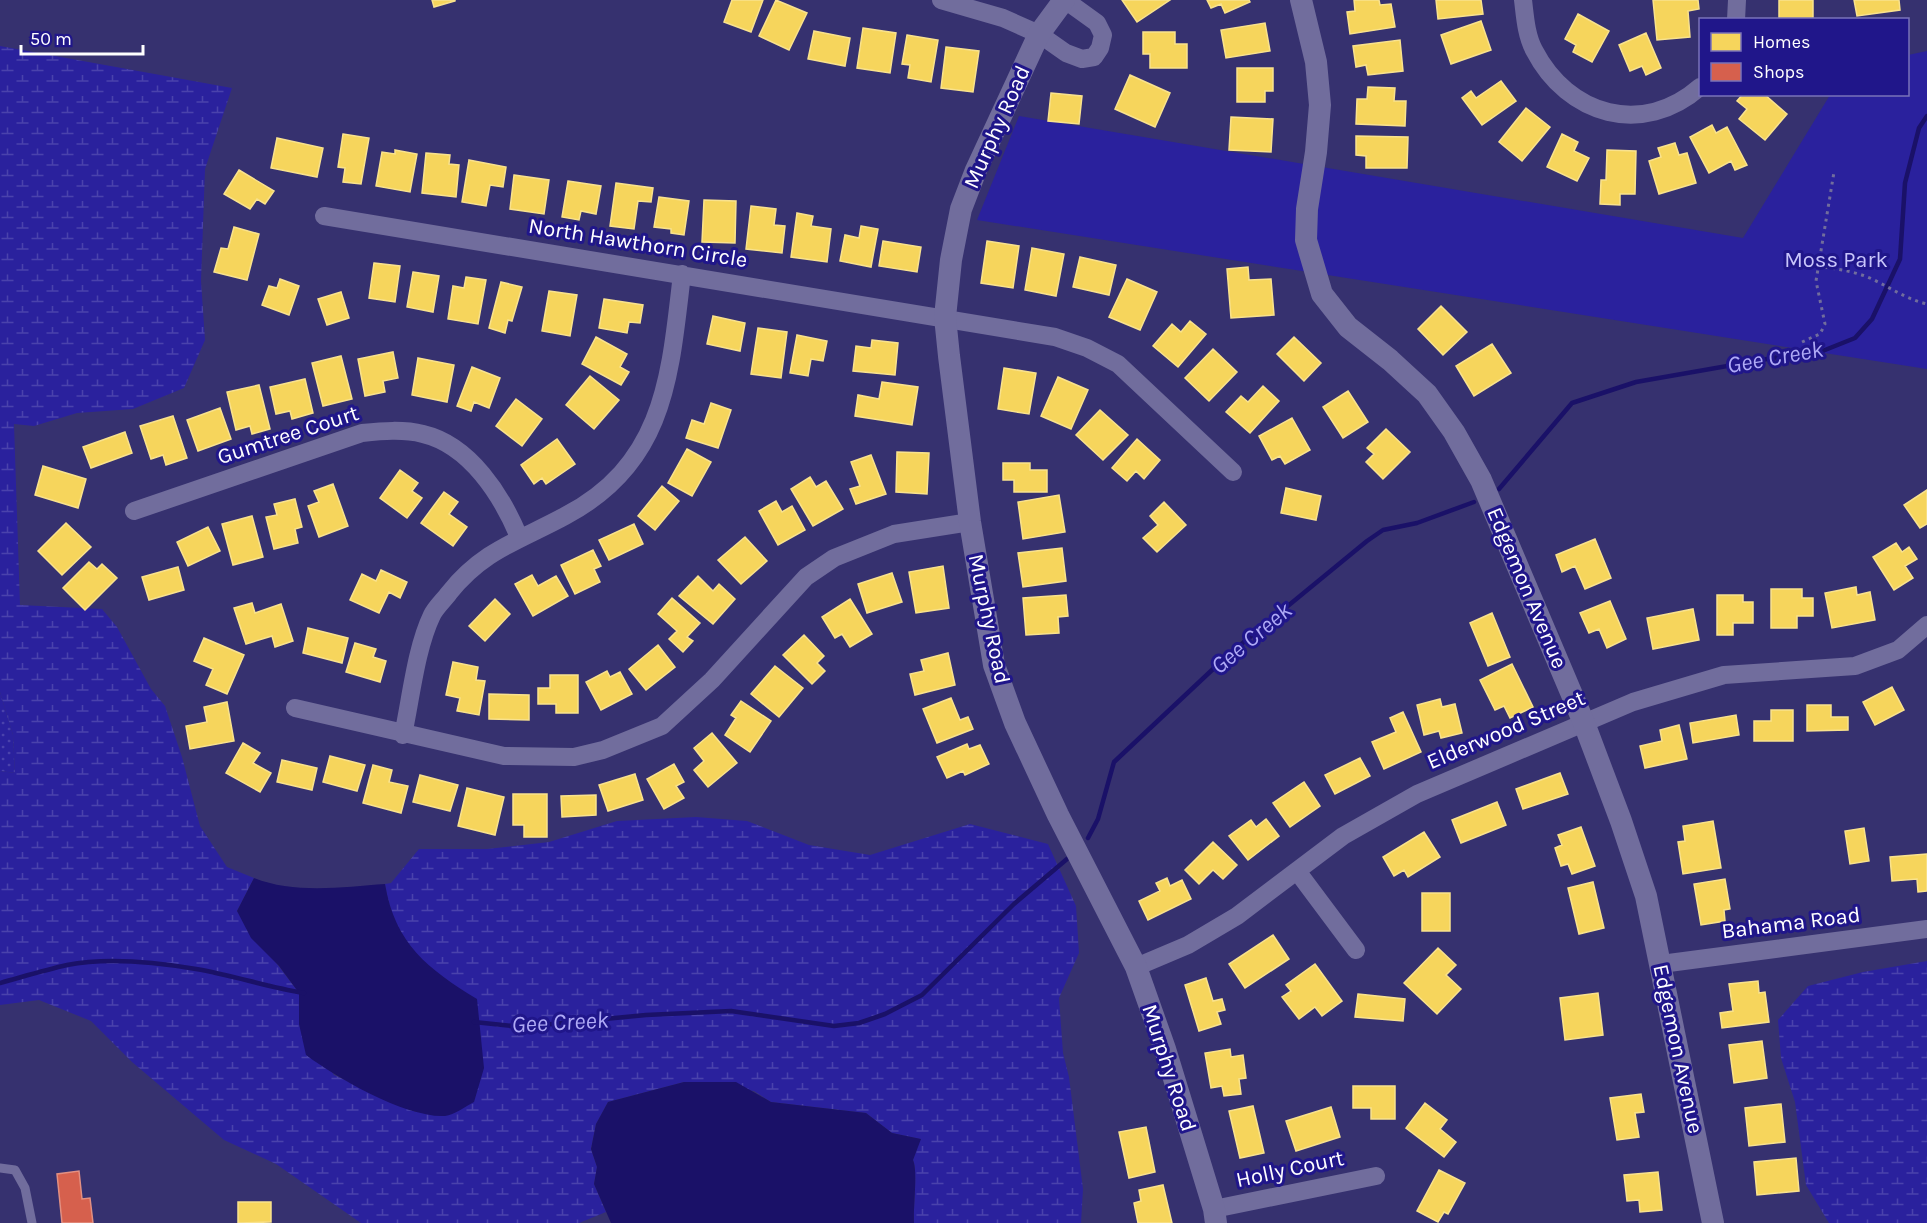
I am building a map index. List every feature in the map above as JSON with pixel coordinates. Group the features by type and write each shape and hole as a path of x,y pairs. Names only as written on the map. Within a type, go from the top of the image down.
{"street":[{"path":"941,0 975,8 1039,34 1066,53 1082,59 1094,57 1100,48 1103,35 1097,23 1064,0"},
{"name":"Murphy Road","path":"1064,0 1039,34 976,170 961,209 951,260 945,317 970,522 994,665 1015,723 1058,815 1136,967 1165,1048 1215,1216"},
{"name":"Edgemon Avenue","path":"1301,0 1316,62 1320,105 1307,209 1306,240 1322,294 1348,327 1390,360 1427,394 1454,432 1481,480 1584,723 1646,896 1713,1223"},
{"path":"1523,0 1532,48 1546,70 1583,103 1609,114 1639,115 1666,110 1687,99 1699,89"},
{"path":"1736,18 1737,0"},
{"name":"North Hawthorn Circle","path":"324,216 1055,337 1087,348 1118,364 1233,472"},
{"path":"403,735 424,640 433,614 462,576 478,562 519,537 565,517 594,499 615,481 645,444 659,409 671,368 682,274"},
{"name":"Gumtree Court","path":"134,511 362,433 390,430 424,434 449,446 491,484 506,505 519,537"},
{"path":"295,708 403,735 504,756 574,757 603,750 662,726 712,680 806,577 834,558 894,534 970,522"},
{"name":"Elderwood Street","path":"1136,967 1188,945 1237,916 1343,836 1383,812 1584,723 1633,702 1724,675 1855,666 1898,650 1927,625"},
{"path":"1297,871 1356,950"},
{"name":"Bahama Road","path":"1660,964 1927,929"},
{"name":"Holly Court","path":"1215,1216 1376,1176"}],"lane":[{"path":"0,1168 15,1170 25,1188 32,1223"}],"path":[{"path":"1802,342 1821,334 1825,324 1817,290 1817,266 1834,172"},
{"path":"1817,266 1873,279 1900,295 1927,304"}],"green space":[{"path":"0,46 232,88 205,169 201,281 205,340 184,388 133,409 77,413 34,426 14,424 20,605 102,609 117,627 151,689 165,706 182,757 200,826 227,867 254,878 237,911 299,993 299,1024 334,1075 416,1112 450,982 425,962 406,940 393,915 385,884 391,883 419,849 487,849 549,842 617,821 696,817 747,821 809,845 870,855 970,824 1048,844 1076,906 1079,953 1059,998 1063,1053 1069,1077 1083,1189 1081,1223 914,1223 915,1172 913,1160 920,1139 892,1133 866,1113 771,1102 754,1091 684,1082 608,1102 596,1124 591,1149 597,1167 594,1184 606,1212 579,1223 361,1223 276,1164 224,1140 132,1062 91,1021 39,1000 0,1005 0,771 15,773 13,735 0,692"},
{"name":"Moss Park","path":"1927,51 1927,369 977,220 1019,116 1743,238 1829,96 1909,96 1909,55"},
{"path":"0,692 13,735 15,773 0,771"},
{"path":"1927,961 1927,1223 1829,1223 1806,1185 1795,1102 1781,1058 1778,1020 1808,986 1863,972"}],"shaded area":[{"path":"254,878 269,883 302,888 385,884 397,923 416,953 443,977 477,999 484,1068 474,1102 445,1116 411,1111 353,1085 306,1055 299,1024 299,993 279,966 251,938 237,911"},
{"path":"684,1082 736,1082 771,1102 866,1113 892,1133 921,1139 913,1160 915,1172 914,1223 611,1223 594,1184 597,1167 591,1149 596,1124 608,1102"}],"building: Homes":[{"path":"432,0 455,0 455,1 434,7"},
{"path":"732,0 763,0 751,32 724,22"},
{"path":"776,0 807,13 789,50 759,36"},
{"path":"1122,0 1170,0 1137,22"},
{"path":"1207,0 1249,0 1250,2 1225,13 1221,4 1211,8"},
{"path":"1354,0 1379,0 1380,5 1391,4 1395,27 1350,34 1347,12 1355,11"},
{"path":"1436,0 1481,0 1483,14 1438,19"},
{"path":"1653,0 1698,0 1699,9 1688,11 1690,37 1657,40"},
{"path":"1779,0 1813,0 1813,18 1779,18"},
{"path":"1854,0 1899,0 1900,10 1857,16"},
{"path":"1578,14 1609,31 1592,62 1573,52 1576,45 1565,39"},
{"path":"1481,21 1491,50 1451,64 1441,35"},
{"path":"1265,23 1270,51 1226,58 1221,30"},
{"path":"863,28 896,33 890,73 857,68"},
{"path":"814,31 850,38 845,66 808,59"},
{"path":"1143,32 1175,32 1175,44 1187,44 1187,68 1150,68 1150,54 1143,54"},
{"path":"1646,33 1661,68 1646,75 1642,66 1630,71 1619,45"},
{"path":"907,35 938,40 931,82 908,78 910,65 902,64"},
{"path":"1400,40 1403,71 1368,75 1366,65 1356,67 1353,46"},
{"path":"946,47 979,51 973,92 941,88"},
{"path":"1237,68 1273,68 1273,91 1265,91 1265,102 1237,102"},
{"path":"1130,75 1170,93 1155,127 1115,109"},
{"path":"1501,81 1516,101 1482,125 1462,98 1471,91 1476,98"},
{"path":"1368,87 1395,88 1394,101 1406,101 1405,126 1356,124 1357,99 1367,99"},
{"path":"1051,93 1082,96 1079,124 1048,121"},
{"path":"1741,96 1766,96 1787,114 1765,140 1739,119 1747,109 1737,101"},
{"path":"1526,108 1550,127 1522,161 1499,142"},
{"path":"1231,117 1273,119 1271,152 1229,150"},
{"path":"1712,125 1716,133 1727,127 1747,165 1735,170 1731,161 1709,173 1690,137"},
{"path":"343,134 369,138 361,184 343,182 345,168 338,167"},
{"path":"1562,134 1578,142 1574,151 1589,158 1577,181 1547,167"},
{"path":"1356,136 1408,137 1407,168 1366,168 1366,156 1356,155"},
{"path":"277,138 323,148 317,177 271,168"},
{"path":"1675,143 1679,155 1687,153 1696,183 1659,194 1649,161 1661,157 1658,148"},
{"path":"395,150 417,154 410,192 376,186 382,152 395,154"},
{"path":"1607,150 1636,151 1635,194 1620,194 1620,205 1600,204 1601,180 1606,180"},
{"path":"426,153 450,155 449,164 459,165 456,197 422,193"},
{"path":"469,160 506,167 503,187 490,185 486,206 462,202"},
{"path":"239,170 274,191 265,204 257,199 250,209 224,194"},
{"path":"514,175 549,180 544,214 510,209"},
{"path":"568,181 601,186 596,214 581,211 579,220 562,217"},
{"path":"616,183 653,188 651,202 638,201 634,229 610,226"},
{"path":"659,197 689,201 684,235 671,233 671,229 654,227"},
{"path":"704,200 736,201 735,243 702,242"},
{"path":"751,206 776,209 774,225 785,226 782,253 746,249"},
{"path":"797,213 813,216 811,226 831,229 827,262 791,257"},
{"path":"861,226 878,229 871,267 840,261 845,235 859,238"},
{"path":"234,227 259,234 247,280 214,272 221,248 228,249"},
{"path":"883,241 921,247 917,272 879,266"},
{"path":"987,241 1019,246 1013,288 981,283"},
{"path":"1032,248 1064,254 1056,296 1025,290"},
{"path":"1080,257 1116,265 1109,295 1073,287"},
{"path":"374,263 400,266 395,302 369,298"},
{"path":"1248,267 1249,280 1271,279 1274,315 1231,318 1227,269"},
{"path":"413,272 439,276 433,312 407,307"},
{"path":"466,277 486,280 478,324 448,319 453,286 464,288"},
{"path":"280,279 299,286 289,315 262,305 269,286 277,288"},
{"path":"1127,279 1157,292 1140,330 1109,317"},
{"path":"501,282 522,287 512,321 508,320 505,333 489,328"},
{"path":"549,291 577,295 570,336 542,331"},
{"path":"341,292 349,318 327,325 318,299"},
{"path":"604,299 643,305 640,323 629,322 627,333 599,328"},
{"path":"1441,306 1467,332 1443,355 1418,329"},
{"path":"713,316 745,323 740,351 707,344"},
{"path":"1190,321 1206,334 1178,367 1153,346 1172,324 1181,332"},
{"path":"758,328 787,332 781,378 751,374"},
{"path":"797,335 827,341 823,361 811,359 808,376 790,373"},
{"path":"596,337 627,354 620,367 629,372 621,385 582,364"},
{"path":"1294,337 1321,363 1304,381 1277,354"},
{"path":"872,340 898,343 895,375 853,371 856,346 871,348"},
{"path":"1492,344 1511,373 1474,396 1456,366"},
{"path":"1213,349 1237,372 1209,401 1185,378"},
{"path":"393,352 398,378 383,381 385,392 365,396 358,359"},
{"path":"341,356 352,399 323,406 312,363"},
{"path":"418,358 454,365 447,402 412,395"},
{"path":"472,367 500,378 489,408 474,402 471,411 457,406"},
{"path":"1004,368 1036,373 1029,414 998,409"},
{"path":"590,376 619,400 594,429 566,405"},
{"path":"1058,377 1088,390 1071,429 1041,416"},
{"path":"305,379 313,413 292,419 290,411 276,414 270,387"},
{"path":"882,382 918,387 912,425 855,416 858,395 879,399"},
{"path":"259,385 270,429 252,434 250,426 236,430 227,392"},
{"path":"1263,386 1279,401 1250,433 1226,412 1241,396 1248,402"},
{"path":"1348,391 1368,422 1343,438 1323,407"},
{"path":"516,399 542,419 522,446 496,426"},
{"path":"711,403 731,410 718,448 686,438 692,420 704,424"},
{"path":"220,408 231,439 198,451 187,420"},
{"path":"1100,410 1128,435 1103,460 1076,435"},
{"path":"173,416 187,458 166,465 163,455 151,459 140,426"},
{"path":"1292,418 1310,450 1285,464 1280,456 1272,460 1259,436"},
{"path":"1386,429 1410,452 1383,479 1366,462 1374,454 1367,448"},
{"path":"125,432 132,453 91,468 83,447"},
{"path":"557,439 575,464 546,484 542,478 534,484 521,465"},
{"path":"1137,439 1160,460 1144,479 1136,471 1127,481 1112,468"},
{"path":"687,449 711,462 692,496 668,483"},
{"path":"897,452 929,453 927,494 896,492"},
{"path":"871,455 886,494 856,504 850,489 860,486 851,462"},
{"path":"1003,463 1030,463 1030,470 1047,470 1047,492 1014,492 1014,480 1003,480"},
{"path":"43,466 86,479 78,508 35,495"},
{"path":"400,470 418,483 412,491 422,498 407,518 380,498"},
{"path":"810,477 816,487 826,481 843,509 813,526 791,489"},
{"path":"333,484 348,526 319,537 308,506 319,502 314,491"},
{"path":"662,486 679,501 655,530 638,516"},
{"path":"1286,488 1321,496 1316,520 1281,513"},
{"path":"1927,490 1927,524 1920,528 1904,505"},
{"path":"444,492 458,502 449,514 467,527 453,546 421,523"},
{"path":"1059,495 1065,532 1023,539 1018,502"},
{"path":"295,499 302,527 295,529 298,543 274,549 266,517 277,515 274,504"},
{"path":"776,501 782,512 792,506 805,530 778,545 759,511"},
{"path":"1164,502 1186,525 1157,552 1143,538 1158,525 1150,516"},
{"path":"252,516 263,557 233,565 222,524"},
{"path":"66,523 91,547 62,575 38,551"},
{"path":"634,524 643,544 609,560 599,540"},
{"path":"208,527 220,551 188,566 177,542"},
{"path":"745,537 767,561 741,584 718,560"},
{"path":"1595,539 1611,578 1585,589 1575,566 1562,572 1556,555"},
{"path":"1896,543 1902,552 1909,547 1917,559 1905,566 1913,578 1894,590 1873,557"},
{"path":"1062,548 1066,581 1023,587 1018,553"},
{"path":"593,550 601,566 594,569 600,582 575,594 561,565"},
{"path":"89,562 97,569 102,564 117,578 85,610 63,588"},
{"path":"943,566 949,608 916,613 909,572"},
{"path":"178,567 184,590 149,600 142,577"},
{"path":"381,570 407,582 400,598 389,592 379,613 350,600 362,574 376,581"},
{"path":"892,573 902,602 867,613 858,584"},
{"path":"532,575 538,586 556,576 568,596 533,616 515,584"},
{"path":"698,576 713,591 719,584 735,599 713,624 679,596"},
{"path":"1856,587 1857,595 1870,592 1875,620 1832,628 1825,593"},
{"path":"1771,589 1802,589 1802,598 1813,598 1813,616 1797,616 1797,628 1771,628"},
{"path":"1066,595 1068,616 1058,617 1059,633 1026,635 1023,598"},
{"path":"1717,595 1743,595 1743,602 1753,602 1753,623 1733,623 1733,635 1717,635"},
{"path":"672,598 700,623 687,637 693,641 683,652 669,639 677,631 658,614"},
{"path":"495,599 510,614 485,641 469,626"},
{"path":"850,599 872,634 850,647 842,634 835,638 822,617"},
{"path":"1610,601 1626,639 1607,648 1599,629 1589,633 1580,613"},
{"path":"252,603 255,613 281,604 293,641 275,647 272,636 246,644 234,608"},
{"path":"1693,609 1699,640 1653,649 1647,618"},
{"path":"1492,613 1510,657 1488,666 1470,623"},
{"path":"308,628 348,638 342,663 303,653"},
{"path":"804,635 824,656 817,663 825,671 812,684 783,655"},
{"path":"204,638 244,655 227,694 206,685 213,669 194,661"},
{"path":"355,643 376,649 373,657 386,661 380,682 346,672"},
{"path":"658,645 675,667 646,690 629,669"},
{"path":"948,653 955,685 915,695 910,674 924,671 921,660"},
{"path":"453,662 478,667 476,680 485,681 479,715 457,711 460,698 446,695"},
{"path":"1512,664 1533,707 1510,718 1504,706 1495,710 1480,680"},
{"path":"775,666 803,688 779,717 751,694"},
{"path":"607,671 610,677 620,672 632,694 601,710 586,682"},
{"path":"550,675 578,675 578,713 556,713 556,704 538,704 538,688 550,688"},
{"path":"1892,687 1904,710 1875,725 1863,702"},
{"path":"489,694 529,695 529,720 489,719"},
{"path":"951,698 960,720 968,717 973,729 937,743 923,709"},
{"path":"1440,699 1442,707 1455,704 1462,733 1441,738 1439,731 1424,735 1417,705"},
{"path":"741,701 771,721 750,752 725,735 736,718 731,715"},
{"path":"227,702 234,741 190,749 186,726 207,722 204,707"},
{"path":"1807,705 1831,705 1831,717 1848,717 1848,730 1807,731"},
{"path":"1771,710 1793,710 1793,741 1754,741 1754,721 1771,721"},
{"path":"1403,712 1421,752 1384,769 1372,742 1396,732 1390,718"},
{"path":"1736,715 1739,735 1693,743 1690,723"},
{"path":"1679,725 1687,759 1645,768 1640,746 1662,741 1660,730"},
{"path":"712,733 737,763 708,787 694,770 704,761 694,748"},
{"path":"243,743 260,753 253,763 271,773 260,792 226,773"},
{"path":"967,744 969,749 980,745 989,764 965,775 963,771 947,778 937,757"},
{"path":"330,756 365,765 357,791 323,782"},
{"path":"1360,758 1370,776 1335,794 1325,775"},
{"path":"282,760 317,768 312,790 277,782"},
{"path":"674,764 684,782 676,786 684,798 664,809 647,779"},
{"path":"373,765 392,770 389,782 408,786 401,813 363,803"},
{"path":"1560,773 1568,794 1523,809 1516,789"},
{"path":"635,774 643,800 608,811 599,785"},
{"path":"420,775 458,785 450,811 413,802"},
{"path":"1304,782 1320,806 1290,827 1273,803"},
{"path":"467,788 504,797 495,835 458,826"},
{"path":"513,794 547,794 547,837 524,837 524,825 513,825"},
{"path":"596,795 596,815 562,817 561,796"},
{"path":"1497,802 1506,825 1461,843 1452,820"},
{"path":"1266,819 1279,836 1248,860 1229,836 1251,820 1256,827"},
{"path":"1713,821 1721,868 1683,874 1678,842 1685,841 1683,826"},
{"path":"1581,827 1595,866 1572,874 1568,864 1561,866 1555,848 1562,845 1558,835"},
{"path":"1864,828 1869,861 1850,864 1845,831"},
{"path":"1424,832 1440,857 1408,877 1404,870 1394,876 1383,857"},
{"path":"1213,842 1237,865 1223,879 1213,870 1199,884 1185,870"},
{"path":"1927,854 1927,891 1918,892 1917,879 1892,881 1890,857"},
{"path":"1167,878 1170,886 1182,880 1191,899 1148,920 1139,901 1160,891 1156,883"},
{"path":"1725,879 1730,909 1724,910 1725,921 1701,925 1694,884"},
{"path":"1593,882 1604,928 1579,934 1568,888"},
{"path":"1422,893 1450,893 1450,931 1422,931"},
{"path":"1273,935 1289,959 1245,988 1229,964"},
{"path":"1438,948 1456,965 1446,975 1461,989 1437,1014 1404,983"},
{"path":"1315,964 1342,1001 1322,1016 1315,1007 1299,1019 1282,997 1291,991 1286,985"},
{"path":"1206,978 1213,1001 1222,999 1225,1010 1217,1012 1221,1024 1199,1031 1185,985"},
{"path":"1758,981 1759,993 1765,992 1769,1022 1722,1028 1720,1013 1733,1011 1729,984"},
{"path":"1598,993 1603,1035 1565,1040 1560,998"},
{"path":"1358,994 1405,999 1403,1021 1355,1017"},
{"path":"1762,1041 1767,1078 1734,1083 1729,1045"},
{"path":"1230,1049 1231,1057 1243,1055 1246,1078 1239,1079 1241,1094 1224,1096 1222,1086 1211,1088 1205,1053"},
{"path":"1353,1086 1395,1086 1395,1119 1371,1119 1371,1108 1353,1108"},
{"path":"1641,1094 1644,1112 1635,1113 1639,1137 1617,1140 1610,1098"},
{"path":"1425,1103 1447,1120 1440,1129 1456,1142 1444,1157 1406,1128"},
{"path":"1781,1104 1785,1142 1749,1146 1745,1108"},
{"path":"1253,1106 1264,1153 1240,1158 1229,1111"},
{"path":"1331,1107 1340,1137 1296,1151 1286,1121"},
{"path":"1146,1127 1155,1172 1129,1178 1119,1132"},
{"path":"1796,1158 1799,1191 1757,1195 1754,1162"},
{"path":"1439,1170 1465,1183 1448,1214 1444,1212 1438,1222 1417,1211"},
{"path":"1658,1172 1662,1210 1640,1212 1639,1200 1627,1201 1624,1175"},
{"path":"1163,1185 1172,1223 1138,1223 1134,1203 1141,1201 1139,1190"},
{"path":"238,1202 271,1202 271,1222 238,1223"}],"building: Shops":[{"path":"79,1171 82,1199 90,1198 93,1223 62,1223 57,1174"}],"waterway":[{"name":"Gee Creek","path":"1499,489 1572,403 1636,382 1784,356 1815,354 1855,338 1872,319 1900,259 1905,183 1919,128 1927,116"},
{"name":"Gee Creek","path":"1088,838 1098,819 1114,762 1228,655 1383,530 1417,523 1474,502"},
{"name":"Gee Creek","path":"474,1022 521,1027 646,1015 731,1011 834,1026 859,1023 885,1014 922,995 1014,904 1067,859"},
{"name":"Gee Creek","path":"0,983 67,965 99,961 132,961 223,974 304,993"}]}
